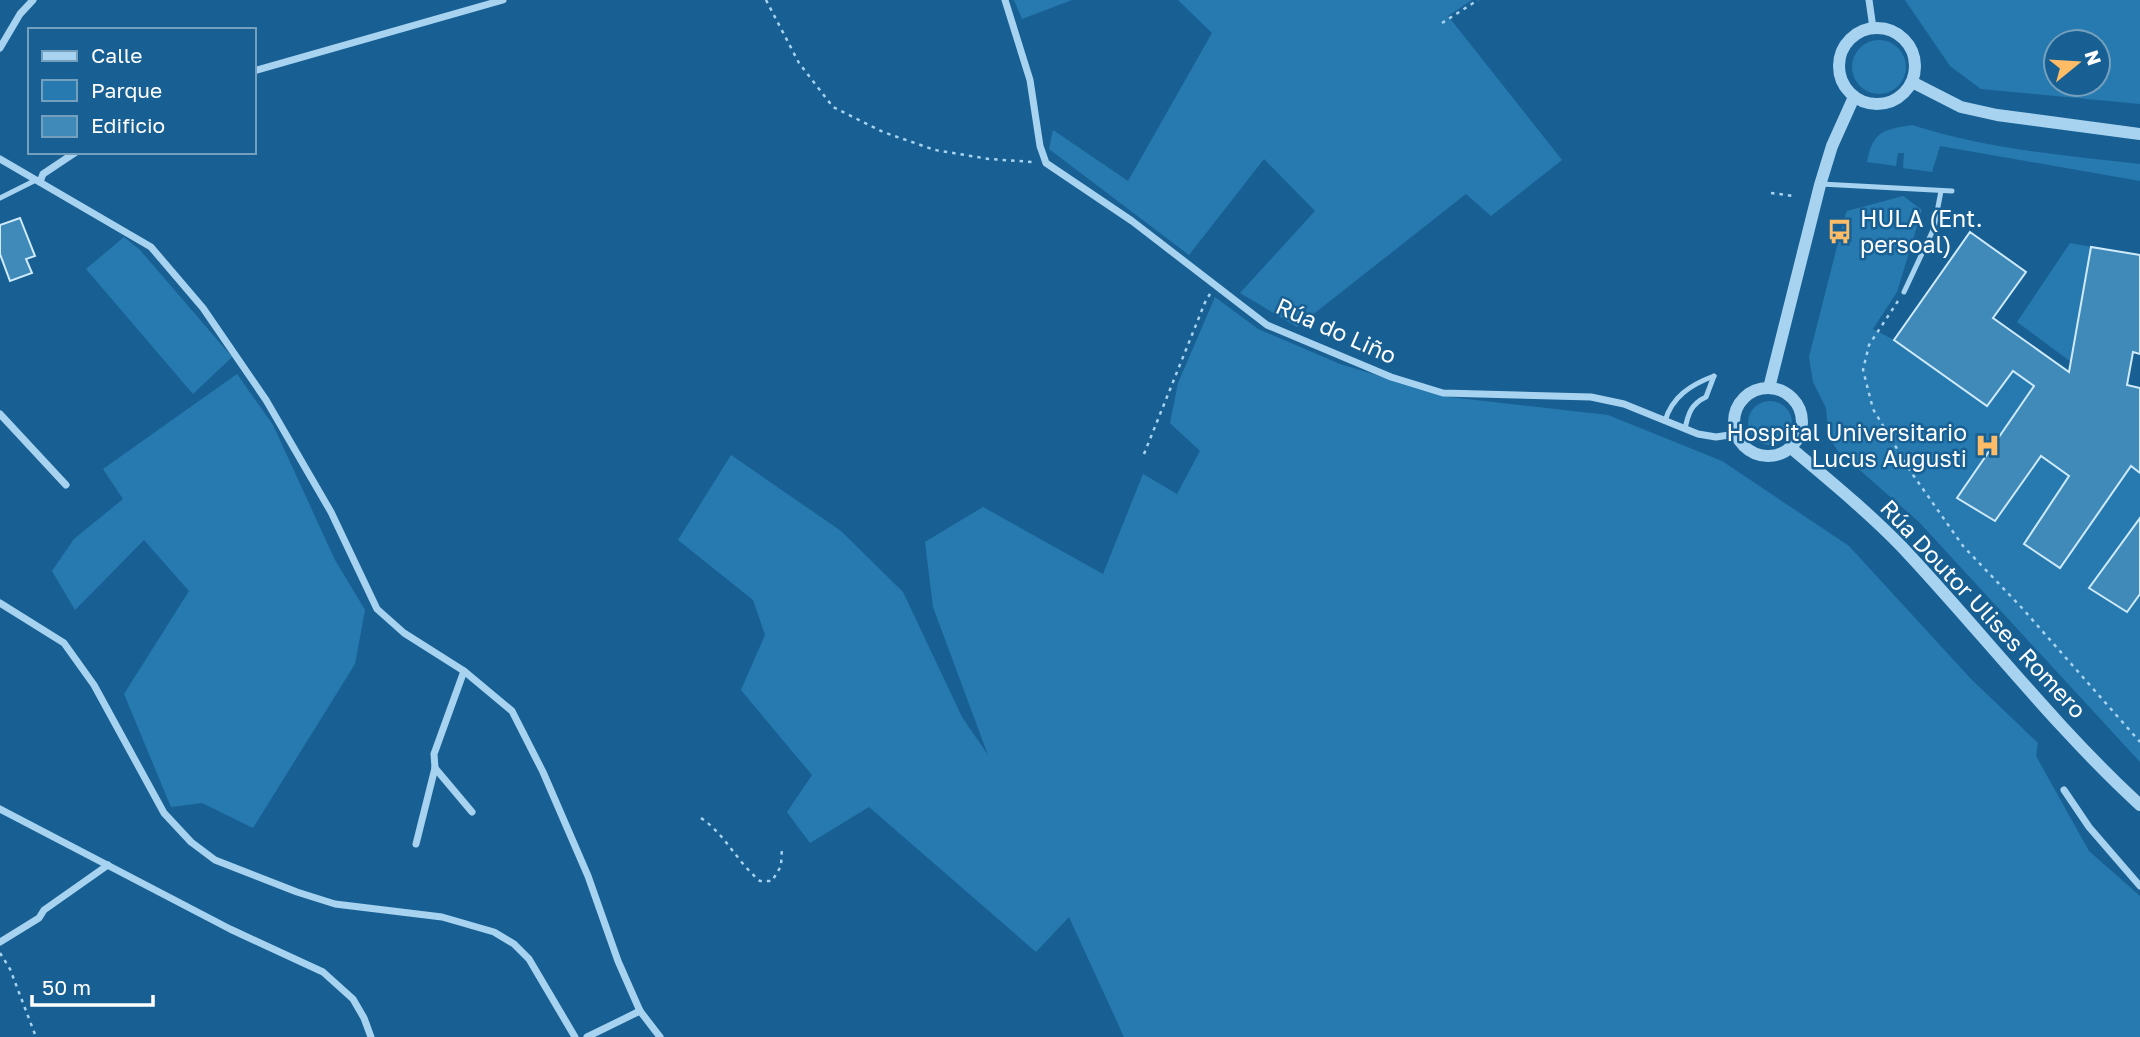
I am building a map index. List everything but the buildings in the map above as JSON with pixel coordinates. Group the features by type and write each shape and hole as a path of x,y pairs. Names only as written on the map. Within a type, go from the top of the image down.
{"street":[{"path":"0,48 20,14 33,0"},
{"path":"256,70 503,0"},
{"path":"1005,0 1030,80 1040,146 1046,163"},
{"path":"1869,0 1874,28"},
{"path":"1874,28 1890,30 1907,41 1915,58 1912,82 1904,94 1886,104 1870,104 1854,97 1843,83 1839,72 1840,57 1847,42 1858,33 1874,28"},
{"path":"1912,82 1961,107 1997,115 2140,134"},
{"path":"1769,388 1832,145 1854,97"},
{"path":"38,181 43,174 73,154"},
{"path":"0,159 151,247 203,308 266,400 331,512 377,609 404,633 464,671 512,710 543,772 588,876 618,961 640,1011 660,1037"},
{"name":"Rúa do Liño","path":"1046,163 1132,221 1268,325 1391,377 1443,393 1591,397 1624,404 1685,430 1716,438 1736,434"},
{"path":"1769,388 1788,394 1801,411 1801,431 1790,448 1773,456 1755,454 1747,449 1736,434 1736,412 1740,402 1758,389 1769,388"},
{"path":"0,414 66,485"},
{"name":"Rúa Doutor Ulises Romero","path":"1790,448 1844,492 1900,545 2078,742 2140,805"},
{"path":"0,603 64,643 94,685 164,813 191,842 215,860 335,904 442,917 494,932 514,944 529,959 575,1037"},
{"path":"416,845 435,768 434,754 464,671"},
{"path":"435,768 472,812"},
{"path":"2064,790 2089,827 2140,886"},
{"path":"0,809 230,929 323,972 353,999 371,1037"},
{"path":"0,942 39,918 44,910 108,865"},
{"path":"587,1037 640,1011"}],"lane":[{"path":"0,198 38,181"},
{"path":"1821,184 1952,191"},
{"path":"1904,292 1934,228 1941,191"},
{"path":"1665,421 1669,406 1680,395 1714,376 1706,397 1688,411 1685,430"}],"path":[{"path":"766,0 799,63 834,107 883,132 935,150 989,159 1046,163"},
{"path":"1442,23 1478,0"},
{"path":"1771,193 1794,196"},
{"path":"1144,454 1206,300 1217,286"},
{"path":"1904,292 1869,345 1863,370 1873,409 1911,472 1963,545 2140,742"},
{"path":"701,818 717,829 732,852 760,881 772,881 781,866 782,847"},
{"path":"0,953 10,969 36,1037"}],"green space":[{"path":"1014,0 1072,0 1022,19"},
{"path":"1178,0 1472,0 1448,16 1562,160 1491,216 1466,194 1297,327 1240,293 1315,211 1264,159 1189,255 1049,149 1053,130 1128,181 1212,33"},
{"path":"1905,0 2140,0 2140,104 2076,98 2112,98 2112,28 2042,28 2042,95 1981,89 1950,66"},
{"path":"1879,40 1898,48 1906,67 1898,86 1879,94 1860,86 1852,67 1860,48"},
{"path":"1912,125 1996,146 2140,164 2140,181 1940,146 1932,172 1903,168 1904,153 1898,153 1896,166 1867,162 1876,138 1887,131"},
{"path":"1903,196 1922,210 1897,292 1873,329 1894,340 1987,406 2012,371 2034,386 1957,498 1995,521 2041,456 2069,476 2025,544 2060,568 2131,466 2140,473 2140,518 2090,588 2126,612 2140,594 2140,762 1919,522 1838,451 1831,441 1826,408 1813,382 1809,357 1844,219 1847,211"},
{"path":"124,237 140,250 232,357 193,394 86,269"},
{"path":"2070,243 2091,247 2071,362 2017,322"},
{"path":"1215,297 1258,329 1340,364 1449,397 1608,415 1722,461 1849,546 1971,679 2038,743 2036,756 2089,851 2140,896 2140,1037 1124,1037 1069,917 1036,952 869,807 810,843 787,812 812,775 741,690 765,635 753,600 678,540 731,455 841,531 903,592 962,717 988,755 933,607 925,542 983,507 1103,574 1143,474 1177,494 1200,451 1170,423 1178,383"},
{"path":"237,374 273,425 335,560 365,610 355,664 253,828 202,803 171,807 124,694 189,591 144,540 75,610 52,571 74,539 123,499 103,469"},
{"path":"1770,401 1779,402 1786,407 1791,414 1791,432 1786,439 1779,444 1770,445 1761,444 1754,439 1749,432 1748,423 1749,414 1754,407 1761,402"}],"place":[{"name":"HULA (Ent. persoal)","path":"1840,232"},
{"name":"Hospital Universitario Lucus Augusti","path":"1987,446"}]}
